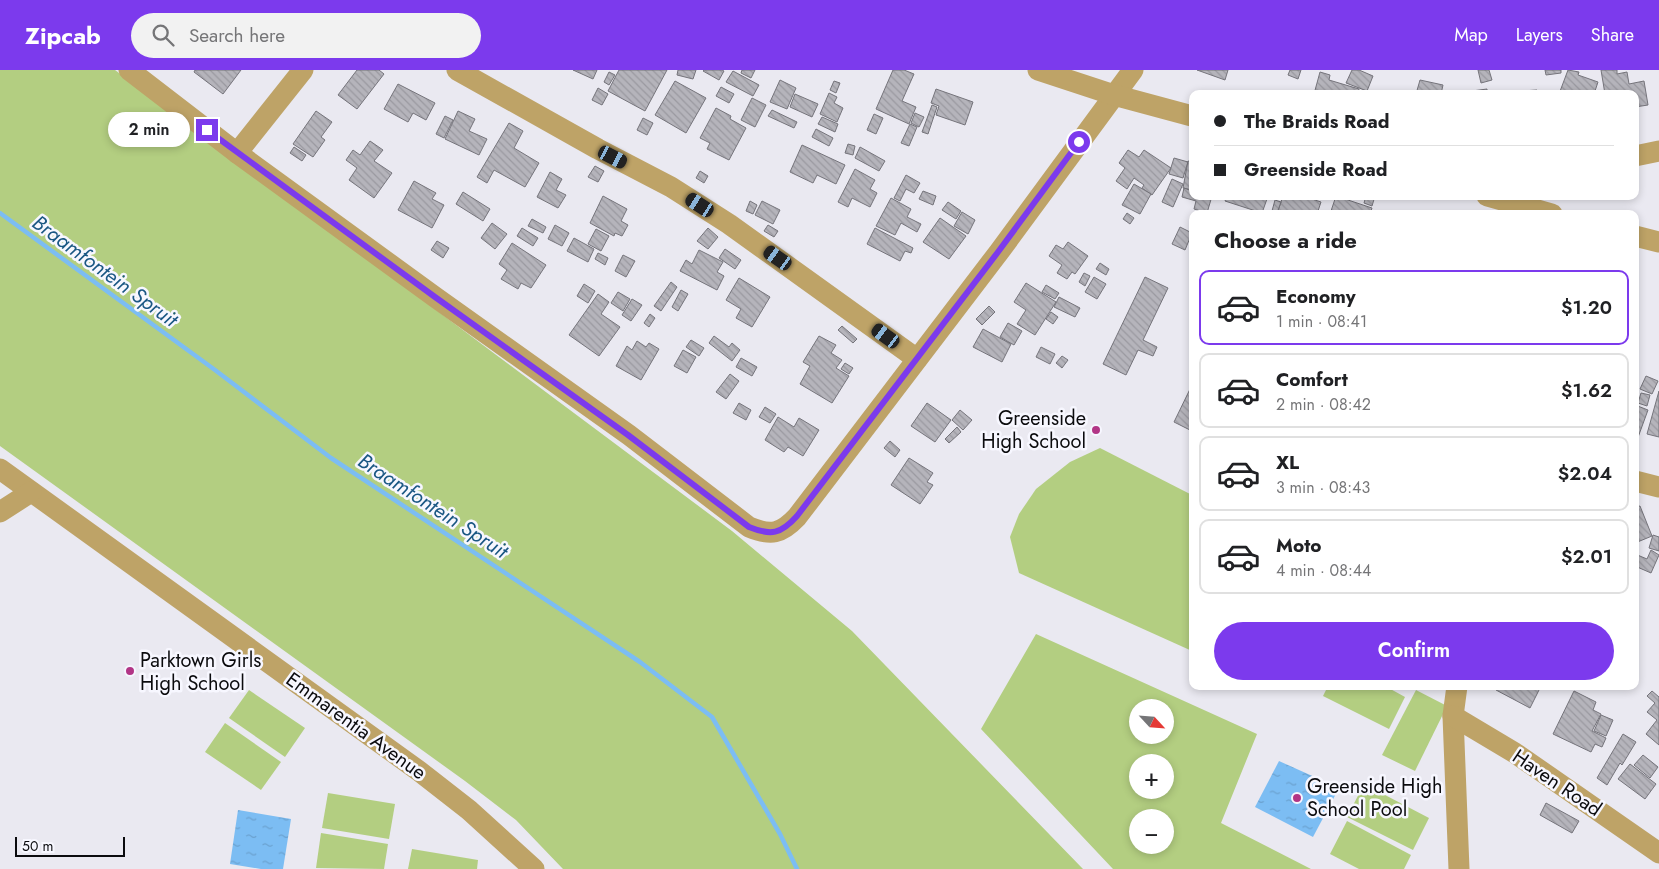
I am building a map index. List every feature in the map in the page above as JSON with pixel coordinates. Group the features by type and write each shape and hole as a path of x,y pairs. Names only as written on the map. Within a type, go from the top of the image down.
{"street":[{"path":"129,70 237,153 427,292 628,435 749,527 763,532 781,530 788,526 797,516 1133,70"},
{"path":"237,153 303,70"},
{"path":"457,70 679,192 730,224 917,359"},
{"path":"1038,70 1114,95 1189,115"},
{"path":"1639,155 1659,151"},
{"path":"1501,200 1538,210"},
{"path":"1639,237 1659,242"},
{"name":"Emmarentia Avenue","path":"0,469 418,771 469,810 534,869"},
{"path":"1639,482 1659,487"},
{"path":"0,512 32,492"},
{"path":"1456,690 1453,716 1459,869"},
{"name":"Haven Road","path":"1453,716 1538,769 1659,853"}],"green space":[{"path":"0,70 115,70 732,531 852,631 1083,869 563,869 516,820 465,781 0,446"},
{"path":"1100,448 1189,493 1189,650 1019,573 1010,537 1019,514 1036,489 1070,462"},
{"path":"1036,634 1257,734 1221,823 1311,869 1113,869 981,729"},
{"path":"249,690 305,728 285,757 229,718"},
{"path":"1326,690 1392,690 1405,697 1389,729 1323,696"},
{"path":"1416,690 1447,706 1415,771 1382,755"},
{"path":"225,723 281,762 261,790 205,752"},
{"path":"1364,784 1429,818 1413,850 1347,817"},
{"path":"328,793 395,804 389,839 322,828"},
{"path":"1347,821 1411,855 1404,869 1359,869 1330,854"},
{"path":"321,833 388,844 384,869 316,868"},
{"path":"412,849 478,860 477,869 408,869"}],"water":[{"name":"Greenside High School Pool","path":"1279,761 1339,788 1313,837 1255,807"},
{"path":"238,810 291,819 283,869 261,869 230,864"}],"building":[{"path":"195,70 241,70 223,94 194,72"},
{"path":"357,70 379,70 384,74 357,109 338,95"},
{"path":"573,70 597,70 593,79"},
{"path":"619,70 667,70 645,111 608,91"},
{"path":"678,70 696,70 693,79 677,75"},
{"path":"704,70 722,70 724,71 719,80"},
{"path":"742,70 755,70 751,78 741,73"},
{"path":"893,70 904,70 914,74 902,101 916,107 909,124 876,109"},
{"path":"1197,70 1228,70 1225,80"},
{"path":"1290,70 1301,70 1298,79 1288,75"},
{"path":"1352,70 1359,70 1373,76 1367,90 1346,83"},
{"path":"1478,70 1489,70 1492,80 1481,83"},
{"path":"1545,70 1561,70 1561,73 1546,75"},
{"path":"1568,70 1579,72 1578,75 1598,82 1595,90 1560,90"},
{"path":"1601,70 1617,70 1617,74 1627,72 1629,84 1644,81 1648,105 1639,106 1639,90 1604,90"},
{"path":"733,71 759,85 753,96 726,82"},
{"path":"609,72 615,75 609,85 604,82"},
{"path":"1320,72 1330,75 1329,80 1359,89 1359,90 1315,90"},
{"path":"780,80 796,88 787,109 770,102"},
{"path":"1420,80 1443,85 1442,90 1417,90"},
{"path":"675,81 706,98 686,133 655,115"},
{"path":"834,81 840,83 836,93 830,90"},
{"path":"398,84 435,103 426,120 413,113 408,122 384,109"},
{"path":"721,87 734,94 729,103 716,96"},
{"path":"598,88 608,94 602,105 592,100"},
{"path":"936,89 973,102 965,125 936,115 939,106 931,103"},
{"path":"829,93 837,97 834,103 843,108 837,122 820,114"},
{"path":"795,94 818,104 812,117 790,107"},
{"path":"752,98 766,105 755,127 741,120"},
{"path":"932,105 937,107 928,134 922,132"},
{"path":"716,108 731,116 730,119 746,128 729,160 707,149 710,143 700,138"},
{"path":"772,110 797,122 794,128 768,116"},
{"path":"316,111 332,122 321,137 325,140 313,157 293,144"},
{"path":"458,111 475,119 469,131 487,139 479,155 445,139"},
{"path":"915,113 924,117 919,127 911,123"},
{"path":"874,114 883,118 876,134 867,130"},
{"path":"445,116 453,120 444,138 436,134"},
{"path":"822,117 838,124 835,132 818,124"},
{"path":"643,118 653,123 647,135 637,130"},
{"path":"509,123 523,131 514,148 539,163 525,187 494,170 487,183 477,177"},
{"path":"910,124 917,127 909,146 901,143"},
{"path":"816,129 833,138 829,146 812,137"},
{"path":"370,141 383,150 374,161 392,173 374,198 349,180 357,168 346,160 353,150 360,155"},
{"path":"848,144 855,146 853,155 845,153"},
{"path":"802,145 845,165 836,184 817,175 813,183 790,172"},
{"path":"294,147 306,155 302,161 290,153"},
{"path":"860,147 885,161 879,171 855,158"},
{"path":"1128,150 1139,157 1144,150 1171,168 1152,195 1142,188 1144,185 1134,178 1127,189 1116,181 1125,168 1119,163"},
{"path":"1174,158 1188,162 1183,178 1169,174"},
{"path":"1188,161 1189,189 1183,188"},
{"path":"595,166 604,171 598,182 588,177"},
{"path":"855,169 875,180 870,189 877,193 870,207 852,198 848,207 838,202"},
{"path":"700,171 708,176 704,183 696,178"},
{"path":"550,172 562,179 556,190 566,195 558,208 537,197"},
{"path":"906,175 920,183 914,193 906,189 900,201 894,198"},
{"path":"1172,179 1183,184 1173,207 1162,202"},
{"path":"414,181 436,193 432,199 444,205 432,228 398,210"},
{"path":"1134,184 1151,194 1140,214 1122,205"},
{"path":"1184,188 1189,190 1189,199 1182,197"},
{"path":"923,191 936,196 933,205 919,199"},
{"path":"463,192 490,209 483,221 456,204"},
{"path":"603,196 627,209 621,221 628,225 622,236 615,233 614,236 590,223"},
{"path":"891,198 911,209 907,217 921,224 917,232 901,223 895,235 876,226"},
{"path":"1192,200 1211,200 1208,210 1194,209 1196,201"},
{"path":"1267,200 1263,210 1253,210 1225,201"},
{"path":"1275,200 1281,202 1278,210 1272,210"},
{"path":"1282,200 1315,200 1321,202 1318,210 1278,210"},
{"path":"1335,200 1348,200 1372,208 1371,210 1331,210"},
{"path":"1365,200 1374,200 1372,206 1364,203"},
{"path":"750,201 757,205 753,214 746,211"},
{"path":"762,201 780,210 773,224 755,215"},
{"path":"948,202 961,211 956,219 942,210"},
{"path":"962,212 975,220 968,234 954,226"},
{"path":"1127,213 1134,218 1130,224 1123,219"},
{"path":"940,218 966,236 949,259 923,242"},
{"path":"532,219 546,227 543,233 528,226"},
{"path":"492,223 507,234 495,249 481,238"},
{"path":"555,225 569,233 562,246 548,239"},
{"path":"768,225 778,231 774,237 764,231"},
{"path":"1180,227 1189,232 1189,240 1185,250 1172,244"},
{"path":"522,228 538,238 533,246 517,236"},
{"path":"708,228 718,237 708,249 697,241"},
{"path":"875,228 913,248 911,253 905,251 900,261 867,244"},
{"path":"596,229 609,236 601,251 588,244"},
{"path":"574,238 594,249 588,262 567,251"},
{"path":"437,241 449,248 443,258 431,250"},
{"path":"1068,242 1088,256 1075,274 1072,272 1067,279 1057,273 1062,265 1049,256 1056,245 1063,249"},
{"path":"512,243 546,265 531,288 521,283 518,289 501,279 507,270 499,264"},
{"path":"725,249 741,260 735,269 719,258"},
{"path":"699,250 723,262 717,272 724,276 717,290 680,271 686,260 692,264"},
{"path":"598,253 608,258 605,265 595,259"},
{"path":"623,255 635,261 626,277 615,271"},
{"path":"1100,263 1109,269 1106,275 1096,269"},
{"path":"1084,273 1090,276 1085,286 1079,282"},
{"path":"1094,277 1106,284 1097,299 1085,292"},
{"path":"1145,277 1168,288 1143,340 1157,347 1153,356 1138,350 1126,375 1103,364"},
{"path":"739,278 770,297 752,327 736,318 741,309 726,300"},
{"path":"671,282 677,287 661,311 654,306"},
{"path":"1026,283 1056,302 1035,335 1017,324 1026,310 1014,302"},
{"path":"584,284 595,291 588,303 577,296"},
{"path":"1046,285 1059,293 1055,299 1042,292"},
{"path":"681,290 688,294 678,311 672,307"},
{"path":"618,292 630,299 623,311 611,303"},
{"path":"598,294 609,302 601,314 620,327 599,356 569,335"},
{"path":"1059,297 1080,308 1075,317 1054,307"},
{"path":"632,299 642,305 631,321 622,315"},
{"path":"989,306 995,312 982,325 976,319"},
{"path":"1051,312 1058,317 1053,324 1046,319"},
{"path":"650,314 655,318 649,327 644,323"},
{"path":"1008,323 1022,331 1014,345 1000,337"},
{"path":"842,326 857,339 853,343 838,330"},
{"path":"983,329 1011,344 1002,362 973,347"},
{"path":"714,336 729,347 732,343 740,350 732,361 709,343"},
{"path":"819,336 836,345 831,353 842,360 836,368 849,376 832,403 800,384 810,366 803,362"},
{"path":"691,340 704,348 699,356 686,347"},
{"path":"637,341 646,347 649,343 659,349 641,380 616,366 627,346 632,350"},
{"path":"1041,347 1055,354 1050,364 1036,357"},
{"path":"683,350 696,357 687,373 674,366"},
{"path":"1062,356 1068,360 1062,368 1056,363"},
{"path":"741,358 757,367 752,376 736,367"},
{"path":"845,363 853,368 849,374 841,369"},
{"path":"730,374 739,381 726,399 716,392"},
{"path":"1646,376 1658,381 1652,394 1640,389"},
{"path":"1189,391 1189,430 1174,422"},
{"path":"1659,391 1659,437 1647,434"},
{"path":"1641,393 1650,395 1647,406 1639,403"},
{"path":"739,403 751,410 746,420 733,413"},
{"path":"927,403 951,420 935,442 911,426"},
{"path":"765,407 776,414 770,423 759,417"},
{"path":"1639,407 1648,410 1639,435"},
{"path":"960,410 972,420 963,430 952,420"},
{"path":"778,417 794,427 799,418 819,430 803,456 788,447 784,452 765,440"},
{"path":"957,427 961,432 949,443 945,439"},
{"path":"890,441 900,450 895,457 884,448"},
{"path":"909,458 933,473 927,482 933,485 920,504 891,485"},
{"path":"1639,506 1652,536 1639,541"},
{"path":"1653,535 1659,537 1659,551 1649,548"},
{"path":"1651,550 1659,555 1651,573 1639,568 1639,556 1647,559"},
{"path":"1496,690 1539,690 1530,708"},
{"path":"1574,691 1596,702 1593,710 1601,714 1592,731 1606,738 1602,747 1595,744 1591,752 1553,734"},
{"path":"1652,691 1659,697 1659,745 1646,734 1657,720 1647,712 1655,703 1647,696"},
{"path":"1601,715 1613,720 1606,736 1594,731"},
{"path":"1623,734 1636,742 1622,765 1620,763 1607,785 1597,778"},
{"path":"1643,755 1658,767 1650,778 1634,765"},
{"path":"1630,764 1656,784 1645,799 1618,779"},
{"path":"1546,803 1579,821 1572,833 1540,815"}],"waterway":[{"name":"Braamfontein Spruit","path":"0,213 215,370 331,458 640,662 712,717 780,834 797,869"}],"place":[{"name":"Greenside High School","path":"1096,430"},
{"name":"Parktown Girls High School","path":"130,671"},
{"name":"Greenside High School Pool","path":"1297,798"}],"route":[{"path":"207,130 628,435 749,527 763,532 781,530 788,526 797,516 998,252 1079,142"}]}
